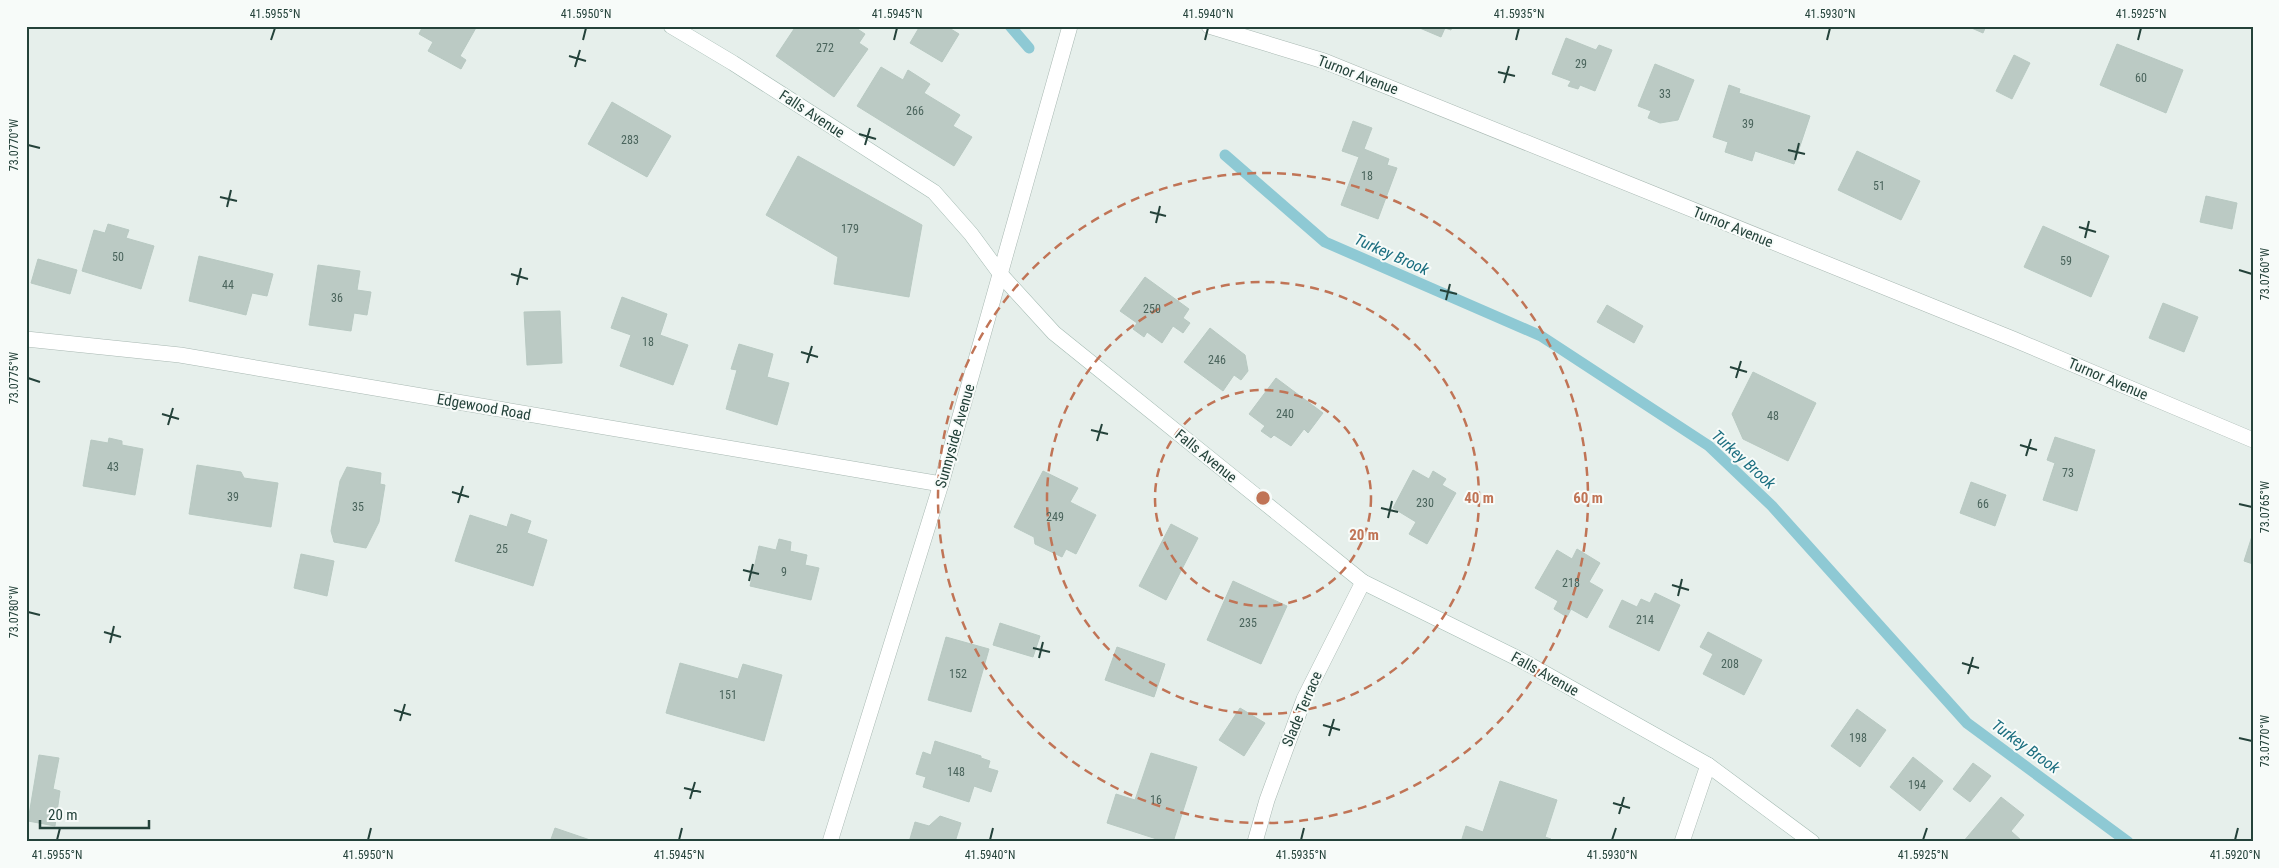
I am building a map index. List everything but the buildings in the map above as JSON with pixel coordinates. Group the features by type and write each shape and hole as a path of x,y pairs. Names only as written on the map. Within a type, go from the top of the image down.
{"street":[{"name":"Falls Avenue","path":"671,26 733,63 934,192 971,234 1002,276 1054,332 1363,582 1521,660 1708,765 1812,842"},
{"name":"Sunnyside Avenue","path":"830,842 941,484 1002,276 1070,26"},
{"name":"Turnor Avenue","path":"1209,26 1324,61 2012,338 2253,440"},
{"name":"Edgewood Road","path":"26,340 180,355 941,484"},
{"name":"Slade Terrace","path":"1255,842 1267,800 1304,699 1363,582"},
{"path":"1682,842 1708,765"}],"waterway":[{"name":"Turkey Brook","path":"1010,26 1029,48"},
{"name":"Turkey Brook","path":"1225,155 1325,242 1541,336 1709,446 1772,506 1967,723 2128,842"}]}
